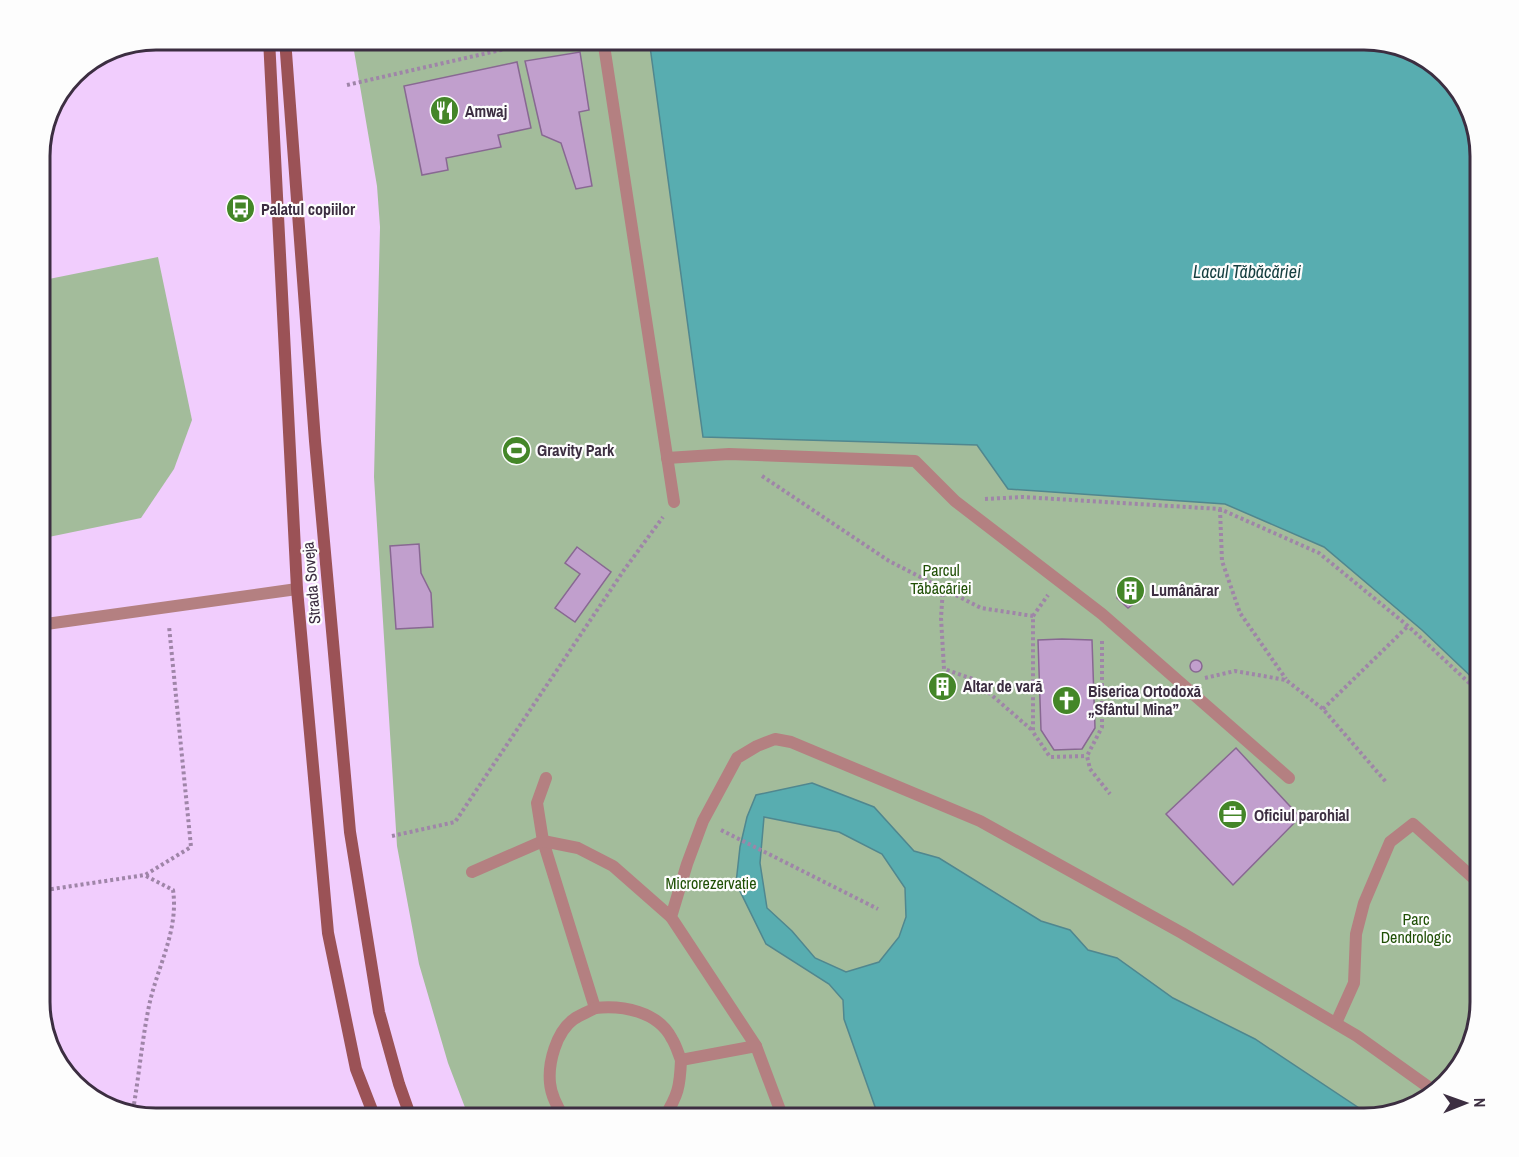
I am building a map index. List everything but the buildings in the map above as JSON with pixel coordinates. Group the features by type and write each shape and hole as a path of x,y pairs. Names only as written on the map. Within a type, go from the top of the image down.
{"main road":[{"name":"Strada Soveja","path":"270,50 297,589 328,933 356,1069 371,1108"},
{"name":"Strada Soveja","path":"286,50 315,441 350,831 379,1012 407,1108"}],"street":[{"path":"605,50 674,502"},
{"path":"667,458 729,454 915,461 955,501 1102,614 1289,778"},
{"path":"50,623 297,589"},
{"path":"671,917 703,821 737,758 757,746 775,740 791,742 980,820 1182,933 1336,1023 1428,1085"},
{"path":"546,778 537,803 543,841 595,1008"},
{"path":"1336,1023 1354,983 1356,934 1364,903 1390,842 1413,824 1470,875"},
{"path":"472,872 543,841 578,848 613,866 671,917 756,1046 779,1108"},
{"path":"557,1108 550,1084 551,1059 560,1037 573,1020 595,1008 611,1006 632,1009 654,1019 671,1036 681,1060 680,1086 669,1108"},
{"path":"681,1060 756,1046"}],"path":[{"path":"347,85 501,50"},
{"path":"758,473 889,561 981,608 1033,616 1034,732"},
{"path":"955,501 1023,497 1220,509 1319,553 1408,626 1470,684"},
{"path":"392,836 456,822 624,570 674,502"},
{"path":"1220,509 1222,561 1240,613 1286,680 1323,709 1386,782"},
{"path":"943,588 941,618 944,669 973,679 1034,732 1050,757 1087,756"},
{"path":"50,889 145,875 191,847 167,607"},
{"path":"1102,614 1102,727 1087,756 1090,769 1110,794"},
{"path":"1323,709 1408,626"},
{"path":"1183,684 1234,671 1286,680"},
{"path":"737,838 879,909"},
{"path":"134,1105 149,1005 173,926 175,906 173,891 145,875"}],"green space":[{"name":"Parcul Tăbăcăriei","path":"354,50 1378,50 1398,55 1428,71 1452,97 1459,109 1466,128 1470,155 1470,1002 1464,1036 1448,1066 1441,1073 1435,1073 1433,1081 1410,1097 1391,1104 1364,1108 465,1108 448,1063 419,964 397,846 374,477 380,227 377,186"},
{"path":"158,257 192,420 174,469 141,518 50,537 50,279"}],"water":[{"name":"Lacul Tăbăcăriei","path":"650,50 1378,50 1398,55 1428,71 1452,97 1459,109 1466,128 1470,155 1470,676 1422,630 1324,547 1225,504 1008,489 977,445 703,437"},
{"path":"812,783 874,807 914,851 939,858 1041,921 1070,930 1088,950 1117,958 1173,998 1255,1039 1359,1108 875,1108 844,1019 843,1000 829,984 766,944 736,883 740,847 747,817 756,795","holes":["764,817 839,832 882,854 905,888 906,917 899,937 879,962 846,972 815,958 792,931 767,908 760,863"]}],"place":[{"name":"Amwaj","path":"444,111"},
{"name":"Palatul copiilor","path":"240,209"},
{"name":"Gravity Park","path":"516,450"},
{"name":"Lumânărar","path":"1130,590"},
{"name":"Altar de vară","path":"942,686"},
{"name":"Biserica Ortodoxă „Sfântul Mina”","path":"1067,700"},
{"name":"Oficiul parohial","path":"1233,815"}],"park label":[{"name":"Microrezervație","path":"711,883"},
{"name":"Parc Dendrologic","path":"1416,928"}]}
